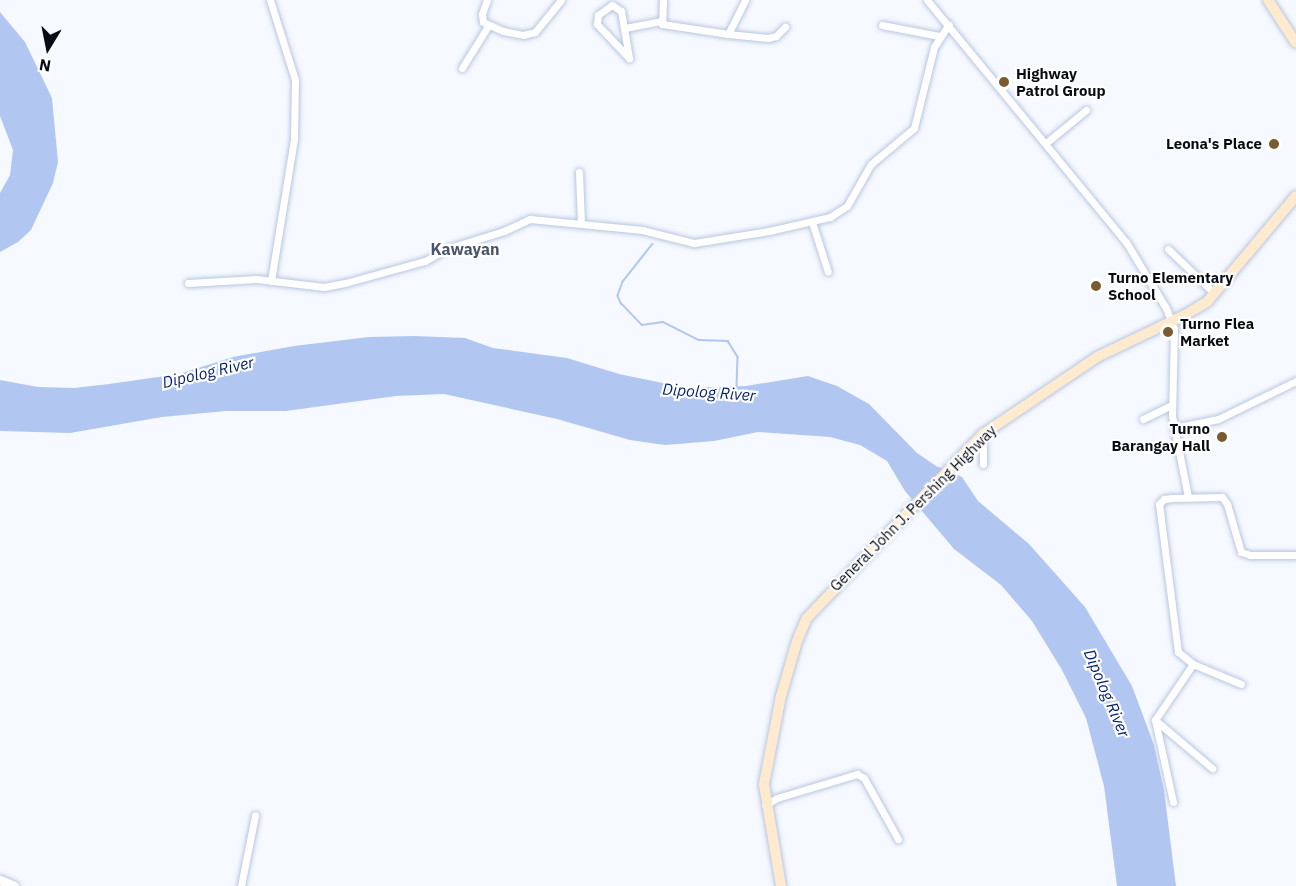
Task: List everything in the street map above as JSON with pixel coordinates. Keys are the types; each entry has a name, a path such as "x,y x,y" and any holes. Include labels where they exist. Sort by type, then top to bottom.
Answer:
{"main road":[{"path":"1268,0 1296,44"},
{"name":"General John J. Pershing Highway","path":"781,886 765,805 764,784 767,754 797,641 807,618 982,434 1096,357 1197,309 1296,196"}],"street":[{"path":"270,0 295,80 294,139 271,280"},
{"path":"487,0 482,18 488,26 530,34 541,26 561,0"},
{"path":"660,21 663,0"},
{"path":"728,34 745,0"},
{"path":"927,0 1126,242 1173,321 1172,405 1174,428 1188,497"},
{"path":"607,6 617,6 625,28 630,56 629,58 597,24 597,19 607,6"},
{"path":"625,28 660,21 666,25 772,38 785,27"},
{"path":"188,283 257,279 324,287 425,261 446,249 504,231 530,219 642,230 694,243 812,222 842,212 871,164 914,128 939,36 949,24"},
{"path":"882,25 939,36"},
{"path":"462,68 488,26"},
{"path":"1046,143 1086,110"},
{"path":"579,172 580,223"},
{"path":"812,222 828,272"},
{"path":"1168,249 1214,292"},
{"path":"1174,428 1218,419 1296,381"},
{"path":"1143,419 1172,405"},
{"path":"982,434 983,464"},
{"path":"1241,684 1193,664 1178,652 1159,509 1164,499 1217,496 1225,499 1239,549 1245,554 1296,555"},
{"path":"1173,802 1155,720 1193,664"},
{"path":"1155,720 1212,768"},
{"path":"765,805 777,798 857,774 864,778 898,839"},
{"path":"241,886 255,815"},
{"path":"0,880 14,886"}],"water":[{"path":"0,12 25,42 52,98 58,162 53,183 31,230 18,242 0,252 0,193 10,175 13,150 0,116"},
{"name":"Dipolog River","path":"369,337 465,338 493,348 567,358 619,374 687,388 746,386 808,376 837,386 869,404 917,453 936,466 962,477 978,501 1029,544 1085,607 1132,686 1154,745 1164,790 1176,886 1117,886 1104,786 1086,718 1062,670 1032,621 1001,585 954,549 905,491 887,461 860,445 830,437 758,432 714,441 665,445 630,440 557,419 444,394 396,396 286,411 226,411 162,417 70,433 0,431 0,380 38,387 74,388 179,374 233,357 294,346"}],"waterway":[{"name":"Dipolog River","path":"653,244 623,282 618,296 621,303 642,325 663,322 699,340 728,341 738,357 737,386"}],"place":[{"name":"Highway Patrol Group","path":"1004,82"},
{"name":"Leona's Place","path":"1274,144"},
{"name":"Turno Elementary School","path":"1096,286"},
{"name":"Turno Flea Market","path":"1168,332"},
{"name":"Turno Barangay Hall","path":"1222,437"}],"district":[{"name":"Kawayan","path":"465,249"}]}
